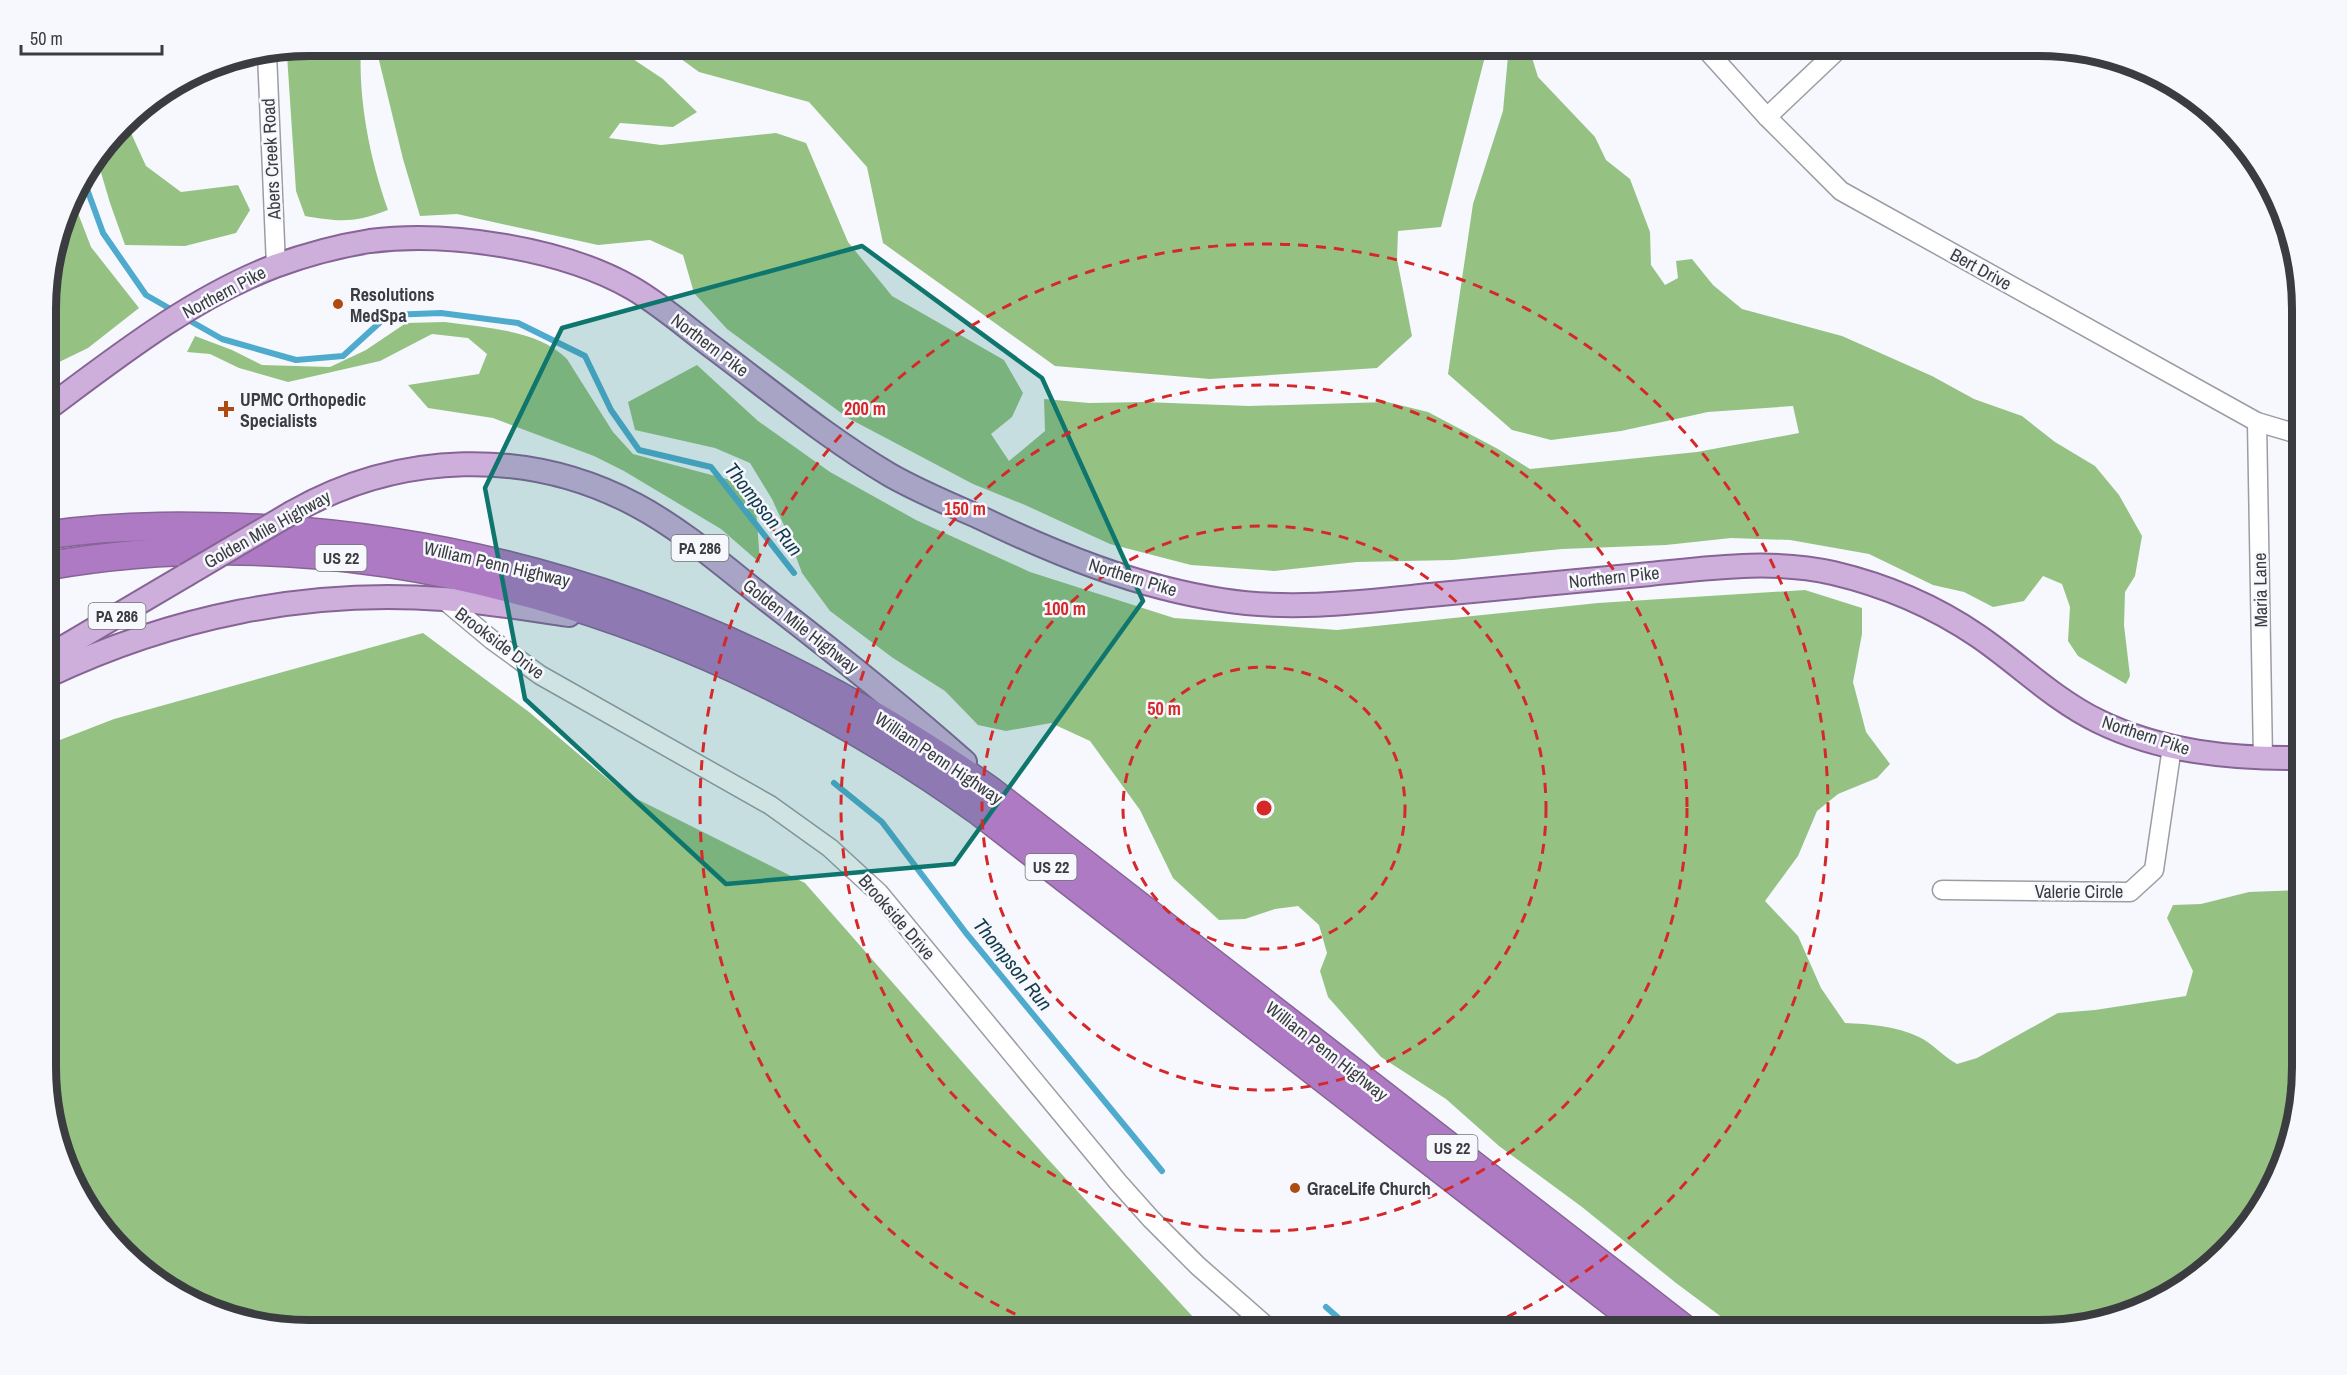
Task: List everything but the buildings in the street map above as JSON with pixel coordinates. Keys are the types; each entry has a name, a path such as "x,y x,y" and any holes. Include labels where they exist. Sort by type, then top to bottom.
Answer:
{"highway":[{"name":"William Penn Highway","path":"56,534 104,528 194,525 335,534 441,550 570,581 682,620 730,640 819,683 942,757 1035,825 1673,1320"},
{"name":"William Penn Highway","path":"56,564 93,558 193,551 294,554 389,564 545,598 627,624 720,661 857,731 978,810 1635,1320"}],"main road":[{"name":"Northern Pike","path":"56,404 188,310 231,286 276,266 345,246 395,239 466,242 506,247 570,261 632,288 822,430 893,477 1045,548 1150,585 1224,601 1293,606 1710,568 1786,566 1830,572 1907,596 1944,615 1981,638 2061,699 2100,722 2135,736 2200,753 2264,759 2292,758"},
{"name":"Golden Mile Highway","path":"56,652 332,491 400,470 446,464 496,464 531,469 568,477 613,494 643,509 678,531 871,680 1035,825"},
{"name":"PA 286","path":"56,672 144,636 231,612 328,599 404,597 443,599 627,624"}],"street":[{"name":"Bert Drive","path":"1712,56 1767,117 1841,191 2257,422 2292,432"},
{"path":"1767,117 1831,56"},
{"name":"Abers Creek Road","path":"267,59 276,266"},
{"name":"Maria Lane","path":"2257,422 2264,759"},
{"name":"Brookside Drive","path":"443,599 492,640 540,675 770,805 811,833 856,871 901,918 1158,1228 1260,1320"},
{"name":"Valerie Circle","path":"1942,890 2130,892 2154,870 2172,747"}],"highlighted area":[{"path":"862,246 1042,378 1143,601 954,864 726,884 525,699 485,488 562,328"}],"green space":[{"path":"361,56 363,108 371,150 388,210 347,220 305,216 296,191 287,57"},
{"path":"378,56 628,56 663,79 697,112 673,127 620,123 609,138 661,145 776,133 806,143 848,242 892,296 1004,360 1023,393 1012,417 991,434 1009,461 1045,431 1044,399 1089,403 1144,402 1249,406 1387,402 1428,412 1498,449 1530,469 1697,452 1799,433 1793,406 1708,412 1621,431 1551,440 1512,430 1448,374 1473,204 1503,111 1508,56 1531,56 1538,77 1595,137 1606,160 1630,179 1650,232 1651,265 1665,285 1678,278 1676,261 1692,259 1713,285 1742,309 1842,336 1932,376 1974,399 2022,416 2055,442 2095,466 2119,495 2142,536 2135,576 2125,592 2124,625 2130,676 2126,684 2078,656 2068,641 2070,607 2062,584 2043,576 2024,601 1993,607 1964,592 1933,585 1869,554 1790,540 1731,538 1666,545 1562,549 1453,560 1357,562 1274,571 1191,565 1110,544 973,484 848,418 727,329 694,293 683,255 650,240 598,245 457,214 420,216 403,159"},
{"path":"677,56 1485,56 1441,227 1398,231 1397,259 1412,336 1377,368 1210,379 1055,366 883,243 867,167 809,102 699,72"},
{"path":"130,130 146,166 181,192 238,185 250,210 236,233 185,246 125,245 99,166"},
{"path":"76,209 91,247 139,308 88,348 56,364 56,292 60,259"},
{"path":"445,322 510,331 541,341 567,359 613,432 633,454 734,481 756,508 760,563 721,529 624,471 594,456 493,418 428,408 408,385 479,374 487,354 468,338 432,334 380,361 288,382 239,368 210,354 187,352 195,336 232,350 262,365 330,367 366,350 406,323"},
{"path":"697,365 758,421 830,472 916,520 1030,572 1174,618 1337,630 1598,603 1805,590 1862,608 1862,634 1853,682 1866,732 1890,764 1877,778 1838,794 1817,811 1798,856 1765,901 1798,936 1821,988 1845,1023 1882,1026 1910,1033 1924,1040 1957,1064 1977,1058 2058,1013 2095,1010 2186,996 2193,971 2167,918 2173,905 2201,904 2249,892 2292,890 2291,1083 2283,1132 2265,1179 2239,1221 2193,1267 2151,1293 2104,1311 2039,1320 1726,1320 1582,1207 1499,1146 1446,1099 1381,1057 1328,997 1320,971 1327,953 1319,925 1298,906 1275,909 1245,919 1219,920 1173,878 1140,810 1090,741 1051,723 1006,731 978,725 945,691 893,658 830,611 802,573 772,499 750,463 715,448 635,430 628,402"},
{"path":"423,633 529,712 623,792 805,883 1046,1157 1196,1320 308,1320 243,1311 182,1286 142,1257 118,1233 98,1207 82,1179 69,1148 58,1100 56,1083 56,742 114,719"}],"waterway":[{"name":"Thompson Run","path":"86,187 103,233 146,295 174,311"},
{"name":"Thompson Run","path":"185,318 222,339 296,360 343,356 388,315 441,313 518,323 585,356 611,410 639,450 711,467 794,573"},
{"name":"Thompson Run","path":"834,783 882,822 966,933 1162,1171"},
{"name":"Thompson Run","path":"1326,1307 1341,1320"}],"place":[{"name":"Resolutions MedSpa","path":"338,304"},
{"name":"UPMC Orthopedic Specialists","path":"226,409"},
{"name":"GraceLife Church","path":"1295,1188"}]}
